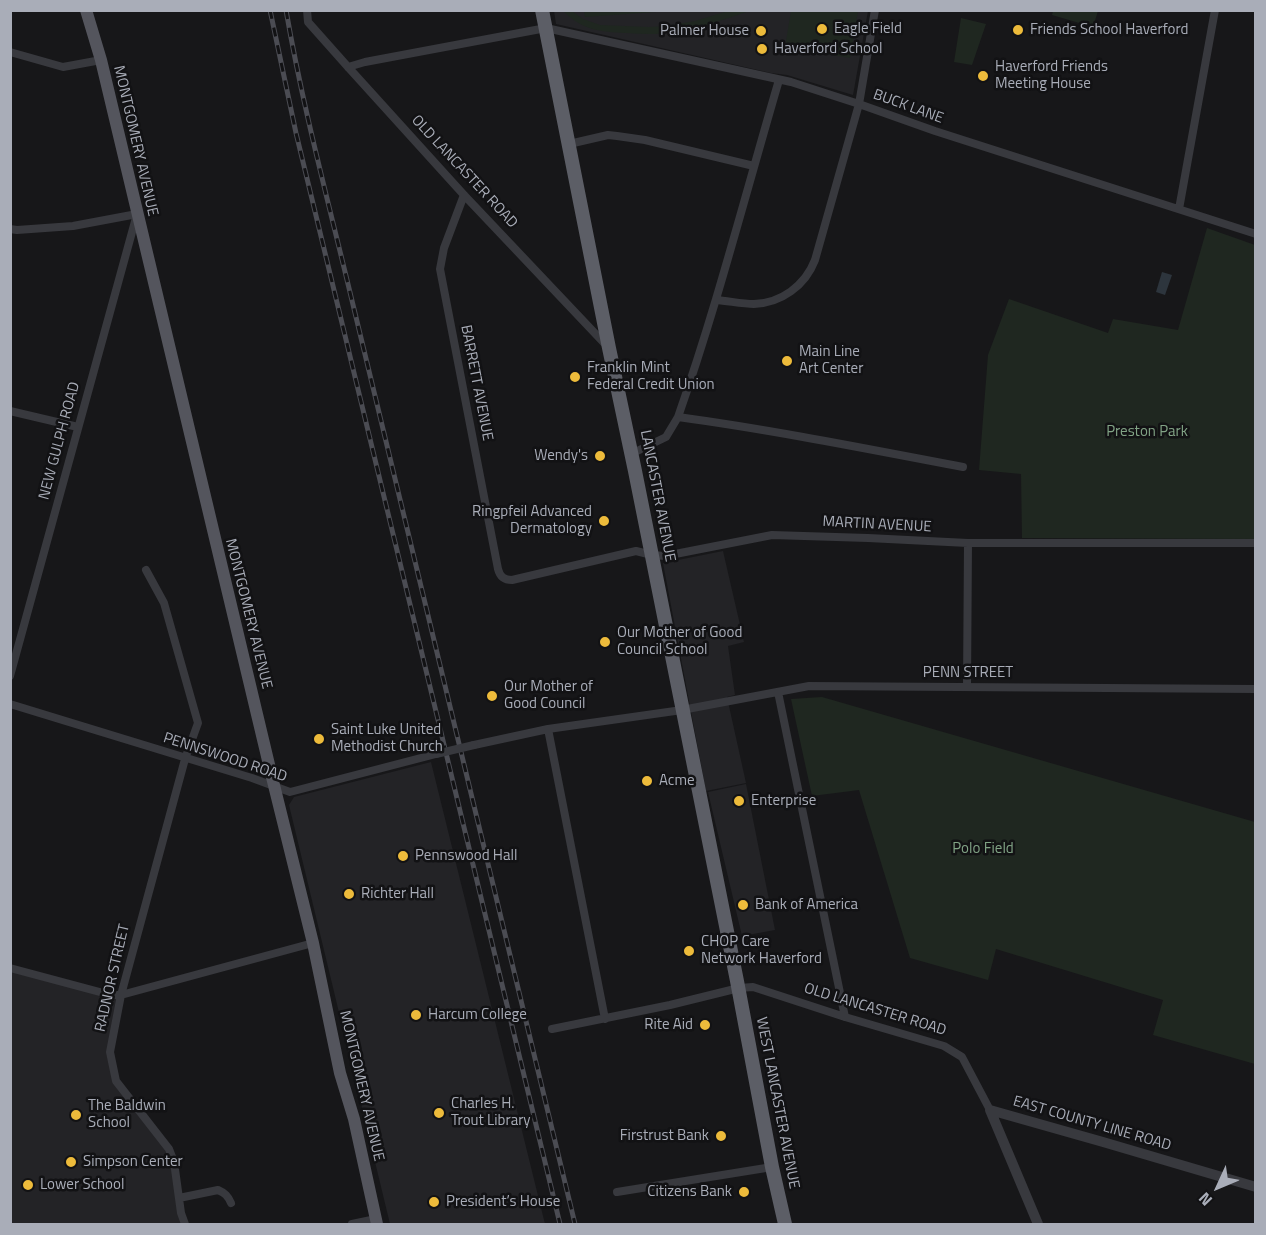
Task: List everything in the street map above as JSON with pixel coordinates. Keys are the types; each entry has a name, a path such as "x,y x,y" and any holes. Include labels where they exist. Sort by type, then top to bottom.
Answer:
{"highway":[{"name":"LANCASTER AVENUE","path":"542,10 739,988"},
{"name":"WEST LANCASTER AVENUE","path":"739,988 772,1167 785,1224"}],"main road":[{"name":"MONTGOMERY AVENUE","path":"86,10 101,60 313,944 340,1073 354,1119 376,1222"}],"street":[{"name":"OLD LANCASTER ROAD","path":"307,10 308,21 348,67 464,195 609,348"},
{"path":"716,300 753,304 771,302 784,296 807,276 814,260 859,104 875,10"},
{"path":"1179,209 1215,10"},
{"path":"348,67 546,28"},
{"name":"BUCK LANE","path":"546,28 779,80 1256,234"},
{"path":"10,52 63,67 101,60"},
{"path":"632,454 666,437 678,417 698,361 779,80"},
{"path":"569,144 608,135 617,136 645,140 754,166"},
{"name":"BARRETT AVENUE","path":"464,195 445,243 440,269 498,569 503,578"},
{"path":"10,229 73,226 137,214"},
{"name":"NEW GULPH ROAD","path":"10,676 137,214"},
{"path":"10,411 78,427"},
{"path":"678,417 723,423 963,467"},
{"name":"MARTIN AVENUE","path":"503,578 512,580 636,552 665,556 772,535 968,543 1256,543"},
{"path":"967,687 968,543"},
{"name":"RADNOR STREET","path":"146,570 164,603 198,723 185,759 121,995 110,1052 116,1081 169,1149 174,1162 181,1213 185,1224"},
{"name":"PENN STREET","path":"682,710 809,686 1256,689"},
{"path":"778,692 845,1017"},
{"name":"PENNSWOOD ROAD","path":"10,704 290,792 436,754 548,729 682,710"},
{"path":"548,729 605,1019"},
{"path":"10,968 111,995 121,995 313,944"},
{"name":"OLD LANCASTER ROAD","path":"739,988 753,987 928,1041 962,1056 990,1110 1038,1224"},
{"path":"552,1029 739,988"},
{"name":"EAST COUNTY LINE ROAD","path":"990,1110 1256,1187"},
{"path":"617,1192 772,1167"},
{"path":"179,1198 218,1190 225,1193 231,1203"},
{"path":"352,1224 376,1222"}],"shaded area":[{"name":"Haverford School","path":"554,11 868,11 853,95 787,75 556,24"},
{"path":"1162,272 1172,275 1165,295 1156,292"},
{"path":"723,551 744,642 728,646 735,695 727,697 746,783 706,791 663,563"},
{"name":"Harcum College","path":"431,762 545,1224 390,1224 289,805 294,797"},
{"path":"746,784 775,930 742,936 708,792"},
{"name":"The Baldwin School","path":"10,968 121,995 110,1052 116,1081 169,1149 185,1224 11,1224"}],"green space":[{"path":"584,10 670,11 585,17"},
{"path":"1053,10 1098,11 1093,27 1052,15"},
{"path":"563,11 572,11 583,19 600,25 649,27 695,21 728,11 749,11 692,28 650,34 592,29 577,22"},
{"name":"Eagle Field","path":"791,11 858,11 850,58 785,47"},
{"path":"961,18 986,24 972,65 954,62"},
{"name":"Preston Park","path":"1207,228 1255,245 1255,539 1022,538 1021,474 979,470 988,355 1009,299 1108,333 1113,319 1178,330"},
{"name":"Polo Field","path":"822,697 1255,822 1255,1064 1153,1035 1163,1000 996,949 988,980 910,958 859,790 812,796 791,699"}],"railway":[{"path":"270,10 296,133 560,1224"},
{"path":"286,10 315,148 575,1224"}],"place":[{"name":"Eagle Field","path":"822,29"},
{"name":"Friends School Haverford","path":"1018,30"},
{"name":"Palmer House","path":"761,31"},
{"name":"Haverford School","path":"762,49"},
{"name":"Haverford Friends Meeting House","path":"983,76"},
{"name":"Main Line Art Center","path":"787,361"},
{"name":"Franklin Mint Federal Credit Union","path":"575,377"},
{"name":"Wendy's","path":"600,456"},
{"name":"Ringpfeil Advanced Dermatology","path":"604,521"},
{"name":"Our Mother of Good Council School","path":"605,642"},
{"name":"Our Mother of Good Council","path":"492,696"},
{"name":"Saint Luke United Methodist Church","path":"319,739"},
{"name":"Acme","path":"647,781"},
{"name":"Enterprise","path":"739,801"},
{"name":"Pennswood Hall","path":"403,856"},
{"name":"Richter Hall","path":"349,894"},
{"name":"Bank of America","path":"743,905"},
{"name":"CHOP Care Network Haverford","path":"689,951"},
{"name":"Harcum College","path":"416,1015"},
{"name":"Rite Aid","path":"705,1025"},
{"name":"Charles H. Trout Library","path":"439,1113"},
{"name":"The Baldwin School","path":"76,1115"},
{"name":"Firstrust Bank","path":"721,1136"},
{"name":"Simpson Center","path":"71,1162"},
{"name":"Lower School","path":"28,1185"},
{"name":"Citizens Bank","path":"744,1192"},
{"name":"President’s House","path":"434,1202"}]}
